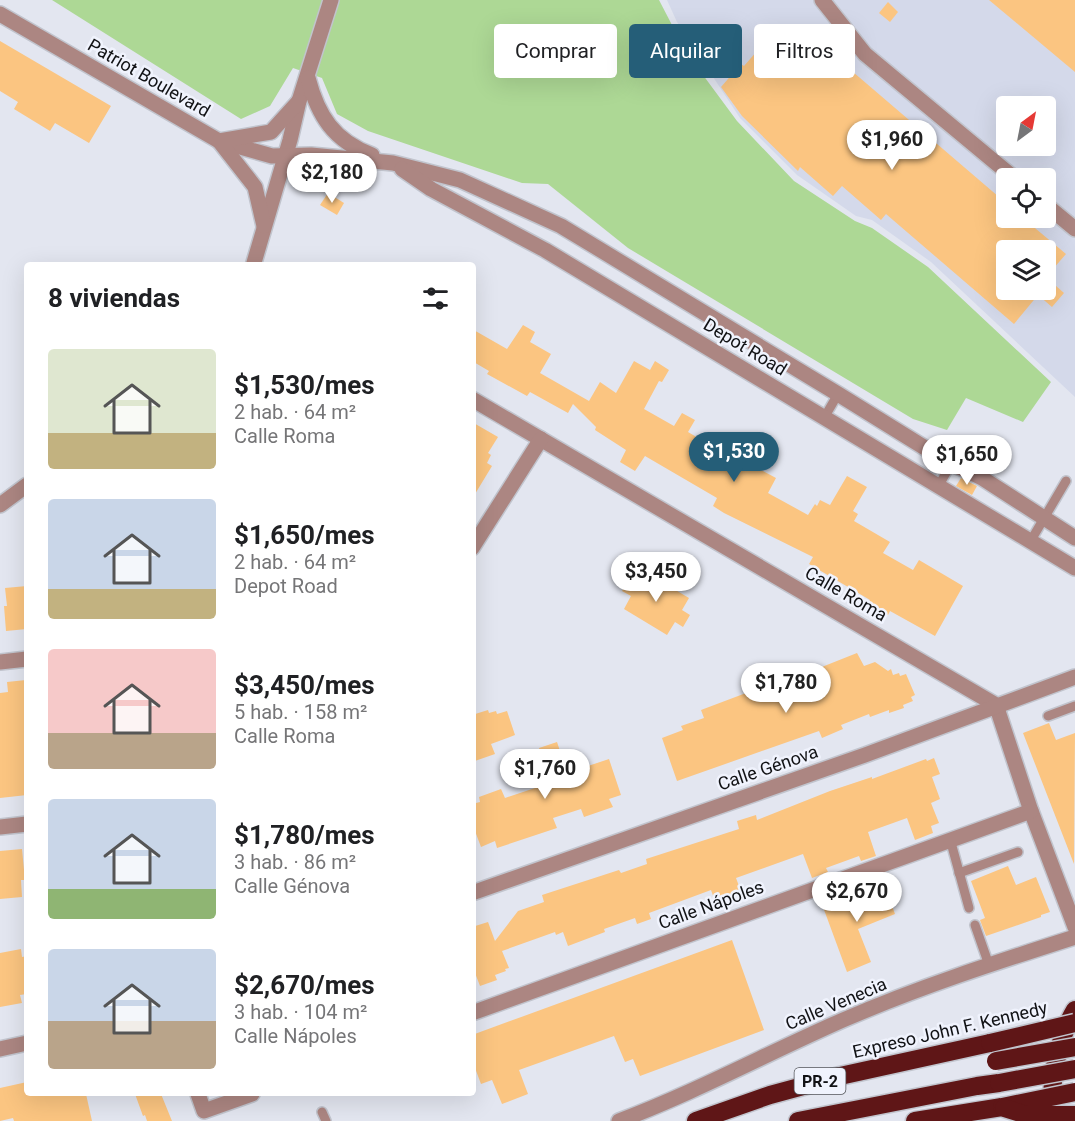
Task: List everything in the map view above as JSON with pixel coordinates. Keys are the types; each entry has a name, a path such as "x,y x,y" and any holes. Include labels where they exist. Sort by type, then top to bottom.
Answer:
{"highway":[{"path":"1057,1121 1052,1089 1063,1038 1075,1010"},
{"name":"Expreso John F. Kennedy","path":"696,1121 770,1095 840,1076 1075,1023"},
{"path":"947,1052 996,1061 1075,1047"},
{"name":"PR-2","path":"798,1121 1075,1069"},
{"path":"915,1121 1075,1092"},
{"path":"1002,1107 1027,1115 1075,1115"}],"street":[{"path":"253,262 299,101 331,0"},
{"path":"822,0 865,54 1002,168"},
{"name":"Patriot Boulevard","path":"0,14 219,141 272,156 285,156"},
{"path":"308,78 315,103 329,127 356,149 393,163"},
{"path":"264,226 255,187 219,141 270,132 299,101"},
{"name":"Depot Road","path":"285,156 311,155 393,163 460,180 561,226 951,464 982,478 1075,538"},
{"name":"Depot Road","path":"393,163 431,189 545,250 1075,568"},
{"path":"1056,213 1075,229"},
{"name":"Calle Roma","path":"476,401 996,705"},
{"path":"476,542 541,439"},
{"path":"0,505 24,487"},
{"path":"0,662 24,659"},
{"name":"Calle Génova","path":"476,892 865,755 1075,677"},
{"path":"996,705 1031,811 1075,927"},
{"name":"Calle Nápoles","path":"476,1012 1031,811"},
{"path":"0,827 24,824"},
{"name":"Calle Venecia","path":"619,1121 702,1086 844,1020 989,965 1075,937"},
{"path":"0,1049 24,1045"},
{"path":"199,1096 204,1111 246,1096"}],"lane":[{"path":"824,418 838,394"},
{"path":"938,487 951,464"},
{"path":"1030,542 1066,481"},
{"path":"1048,716 1075,706"},
{"path":"950,839 969,908"},
{"path":"959,873 1018,852"},
{"path":"975,925 989,965"}],"shaded area":[{"path":"667,0 1075,0 1075,397 931,262 872,220 856,216 797,175 740,118 714,78 742,78 742,24 678,24"}],"green space":[{"path":"52,0 659,0 671,24 629,24 629,78 705,78 737,121 794,181 855,221 872,228 928,267 1051,382 1023,422 966,398 947,430 913,419 628,248 548,184 522,183 368,131 337,114 322,78 293,68 270,106 241,119"}],"building":[{"path":"989,0 1075,0 1075,72"},
{"path":"888,2 898,12 890,22 879,13"},
{"path":"0,41 111,106 89,143 55,123 50,131 14,109 18,102 0,91"},
{"path":"754,55 754,78 855,78 855,74 996,194 996,228 1035,228 1049,240 996,240 996,300 1034,300 1014,324 886,214 881,220 842,186 833,196 800,167 798,171 742,116 721,87 729,78 742,78 742,65 744,66"},
{"path":"328,193 344,203 337,215 320,205"},
{"path":"1056,246 1066,254 1056,266"},
{"path":"1056,286 1064,293 1052,307 1044,300 1056,300"},
{"path":"523,325 535,332 530,342 551,354 540,373 589,401 600,382 616,393 634,361 650,370 655,361 669,370 662,382 659,381 644,409 674,426 682,413 695,420 688,432 722,452 728,442 743,451 739,458 776,478 768,493 808,515 820,500 830,505 847,476 867,487 853,511 858,514 854,521 890,542 883,553 913,570 919,560 963,586 935,636 890,611 888,615 868,604 870,600 809,564 813,557 724,513 713,506 717,498 645,456 635,471 620,462 626,450 595,430 596,427 573,404 568,413 530,392 527,396 487,374 489,371 476,363 476,331 507,349"},
{"path":"476,424 498,437 488,453 491,455 487,463 492,466 476,492"},
{"path":"985,438 1000,447 987,470 971,462"},
{"path":"961,478 977,486 972,495 956,486"},
{"path":"645,572 689,598 682,610 690,615 683,627 675,622 667,635 624,609 631,596 622,591 629,579 638,585"},
{"path":"24,586 24,629 6,631 5,588"},
{"path":"857,653 864,666 875,662 888,671 891,669 893,675 906,674 915,695 911,697 913,701 903,705 904,708 889,713 889,710 870,717 869,714 841,725 843,729 822,738 819,731 677,781 662,738 683,730 681,726 704,718 701,710 777,679 779,684"},
{"path":"24,680 24,795 0,798 0,693 8,692 7,682"},
{"path":"488,710 489,713 496,711 497,714 507,711 515,735 491,744 495,754 476,761 476,714"},
{"path":"1049,723 1056,740 1075,733 1074,864 1023,733"},
{"path":"557,742 563,760 581,754 585,767 609,759 621,795 609,799 613,807 584,817 581,809 553,818 557,828 497,848 495,841 481,847 476,834 476,803 480,802 479,797 501,789 505,798 550,783 539,748"},
{"path":"934,758 940,774 932,777 940,799 931,803 939,823 931,826 933,833 915,840 907,818 868,832 876,856 861,861 859,856 826,868 828,872 812,878 803,854 736,878 742,894 716,904 711,890 649,913 651,919 637,924 635,918 604,929 605,932 568,946 563,932 556,935 555,932 502,951 509,968 495,975 497,980 480,986 476,976 476,926 488,922 495,941 518,911 544,902 542,895 619,870 621,873 647,864 646,859 739,829 737,821 756,815 757,820 830,791 872,777 872,779 926,759 927,761"},
{"path":"22,849 24,880 21,880 22,897 0,899 0,851"},
{"path":"1008,866 1016,885 1036,877 1050,912 986,936 980,920 985,918 971,881"},
{"path":"884,884 895,914 858,929 871,962 847,972 823,907"},
{"path":"732,940 764,1030 640,1076 633,1059 625,1062 614,1036 519,1070 528,1094 502,1104 492,1080 481,1084 476,1071 476,1034"},
{"path":"21,949 22,957 24,957 24,994 20,995 22,1003 0,1007 0,953"},
{"path":"24,1083 24,1096 86,1096 92,1121 14,1121 13,1118 0,1121 0,1088"},
{"path":"136,1096 162,1096 172,1121 147,1121 145,1115 143,1116"}]}
